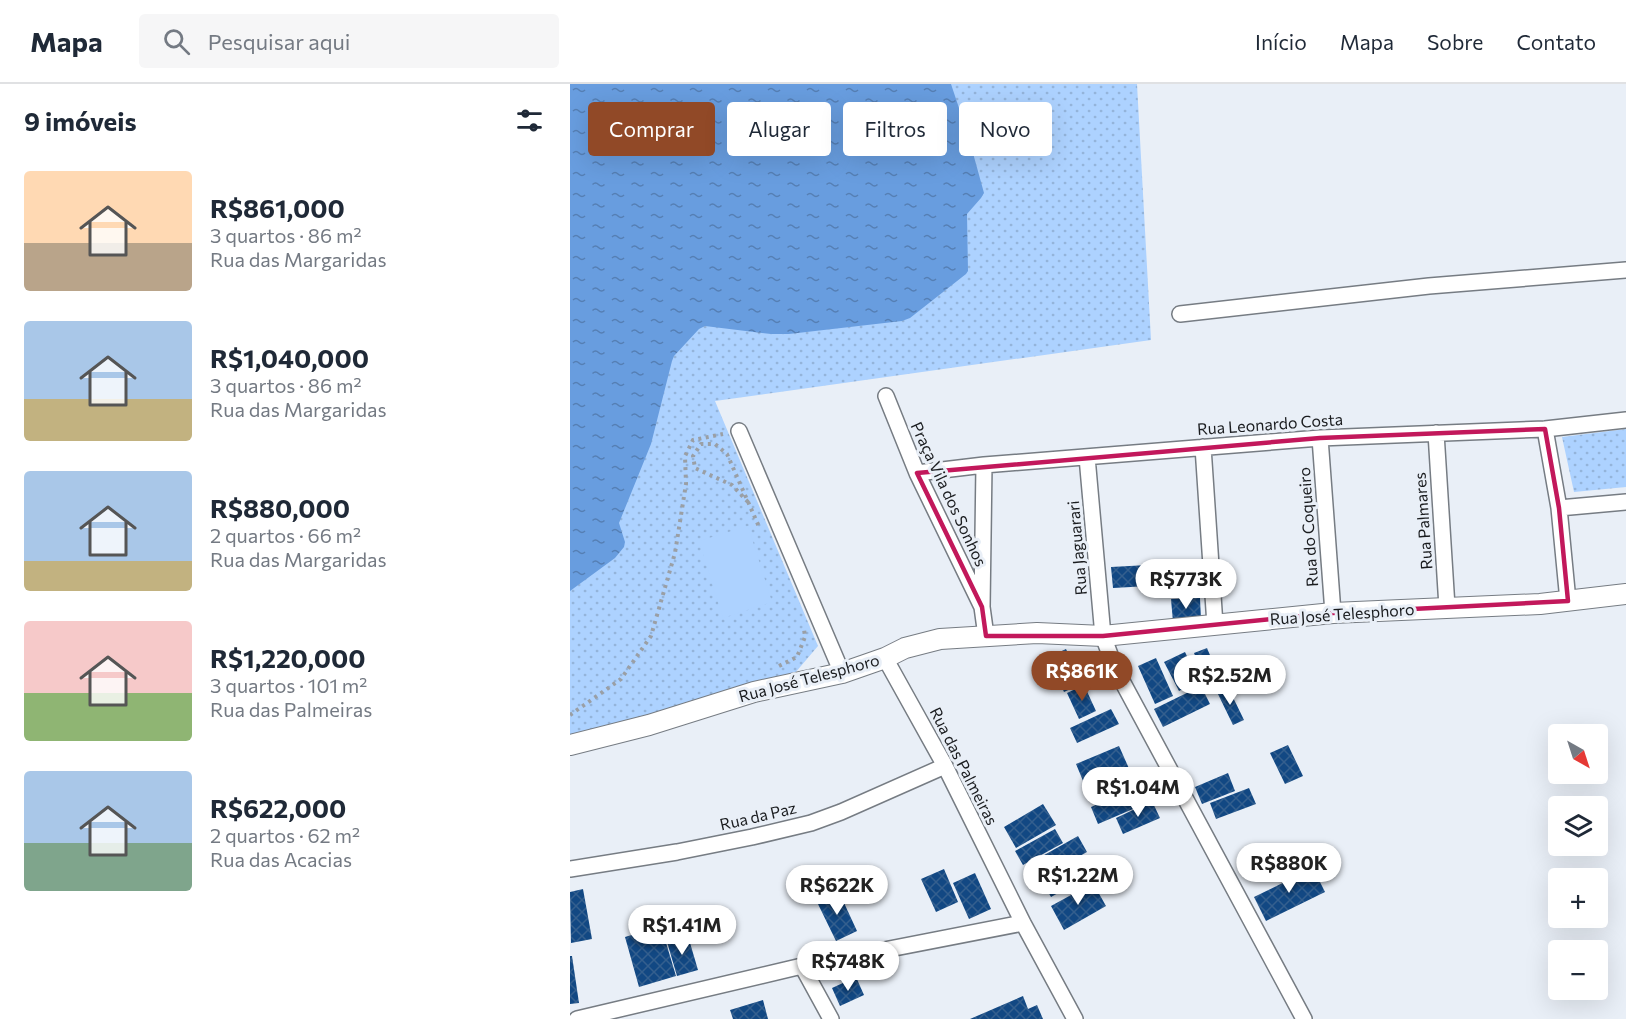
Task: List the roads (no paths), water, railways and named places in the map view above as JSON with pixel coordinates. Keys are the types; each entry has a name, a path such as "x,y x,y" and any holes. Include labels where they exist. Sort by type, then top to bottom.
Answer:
{"street":[{"path":"1180,314 1430,286 1626,270"},
{"name":"Praça Vila dos Sonhos","path":"886,396 917,473 982,607"},
{"name":"Rua Leonardo Costa","path":"917,473 984,465 1320,438 1545,429 1626,420"},
{"path":"1545,429 1559,508 1568,601"},
{"path":"739,431 842,673"},
{"name":"Rua Palmares","path":"1436,433 1447,607"},
{"name":"Rua do Coqueiro","path":"1320,438 1333,613"},
{"path":"1203,447 1215,625"},
{"name":"Rua Jaguarari","path":"1087,457 1103,636 1115,668 1304,1019"},
{"name":"Praça Vila dos Sonhos","path":"984,465 982,607 986,636"},
{"path":"1559,508 1626,502"},
{"name":"Rua José Telesphoro","path":"570,745 649,725 754,692 842,673 885,658 905,648 940,639 1036,633 1103,636 1333,613 1540,604 1626,594"},
{"name":"Rua das Palmeiras","path":"885,658 945,766 1023,923 1076,1019"},
{"name":"Rua da Paz","path":"570,869 677,852 810,823 841,812 945,766"},
{"path":"577,1019 600,1016 802,966 1023,923"},
{"path":"802,966 831,1019"}],"water":[{"path":"570,84 951,84 959,108 959,156 974,156 984,193 967,214 968,271 966,274 910,318 902,321 789,334 705,326 699,329 672,361 651,444 619,523 625,542 624,547 615,558 570,591"}]}
